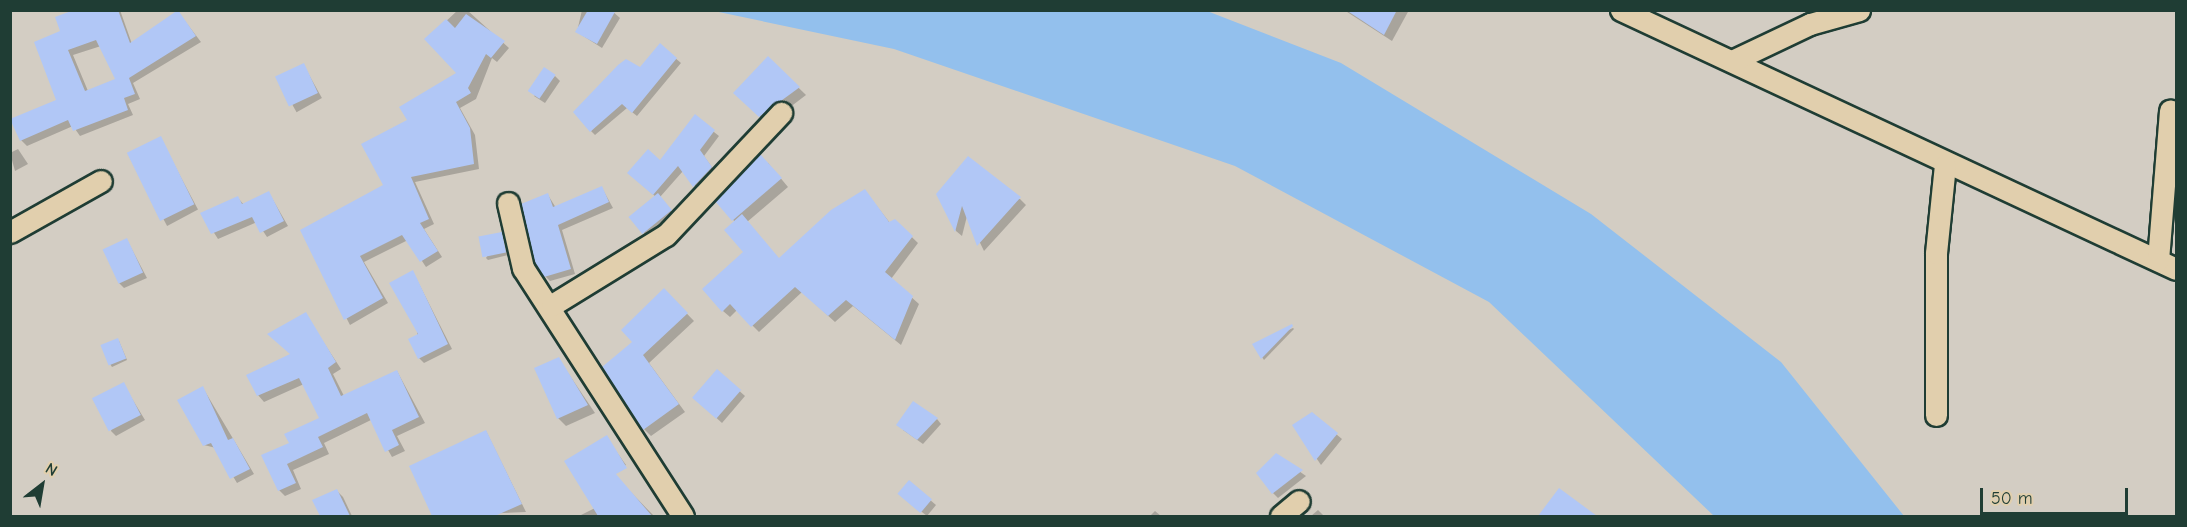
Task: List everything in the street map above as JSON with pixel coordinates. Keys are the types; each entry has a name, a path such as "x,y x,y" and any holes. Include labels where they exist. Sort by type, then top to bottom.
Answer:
{"street":[{"path":"1621,10 1732,61 1945,165 2168,264 2170,110"},
{"path":"1732,61 1810,24 1859,10"},
{"path":"552,306 666,235 781,113"},
{"path":"1936,415 1936,253 1945,165"},
{"path":"10,232 101,181"},
{"path":"508,203 523,268 552,306 683,516"},
{"path":"1281,516 1299,501"}],"water":[{"path":"714,11 1207,11 1341,63 1591,214 1781,362 1904,516 1714,516 1489,302 1235,166 894,49"}],"building":[{"path":"74,10 118,10 130,43 178,10 196,36 129,78 135,94 124,98 128,110 73,131 68,120 20,141 10,119 56,100 34,42 60,31 55,17","holes":["96,40 115,79 85,91 68,50"]},
{"path":"588,10 616,10 597,44 575,32"},
{"path":"1346,10 1397,10 1384,35"},
{"path":"466,14 505,41 491,58 486,54 468,88 471,93 456,102 470,128 474,164 411,177 429,219 420,223 438,251 420,262 402,235 360,256 383,298 344,320 300,230 383,185 361,144 407,120 399,107 456,73 424,39 446,19 455,28"},
{"path":"660,43 677,58 632,113 622,104 590,132 573,112 618,65 626,59 640,67"},
{"path":"768,56 800,87 759,117 733,93"},
{"path":"304,63 318,93 289,106 275,77"},
{"path":"544,67 556,75 539,99 528,91"},
{"path":"695,114 715,130 700,150 712,167 693,187 678,166 653,195 627,173 648,149 660,160"},
{"path":"161,136 194,204 160,221 127,153"},
{"path":"760,154 782,178 732,221 715,201"},
{"path":"968,156 1021,197 977,246 962,206 955,232 936,194"},
{"path":"602,186 609,202 558,225 571,269 544,277 535,263 521,204 548,193 553,207"},
{"path":"865,189 889,222 895,219 913,236 885,272 913,296 895,340 846,300 828,316 795,287 751,327 730,304 722,312 702,289 743,252 724,230 742,214 779,258 831,210"},
{"path":"269,191 284,221 260,233 252,217 211,234 200,213 238,196 242,204"},
{"path":"658,193 672,210 642,234 628,217"},
{"path":"502,232 506,253 482,257 478,237"},
{"path":"127,238 143,272 119,284 103,249"},
{"path":"413,270 448,344 418,359 408,339 418,334 389,283"},
{"path":"664,288 688,313 643,355 679,404 643,430 602,367 632,342 621,330"},
{"path":"306,312 336,362 328,368 341,396 397,370 419,417 392,430 399,445 385,452 367,413 318,437 323,447 287,464 296,483 278,491 261,455 289,443 284,434 319,418 299,378 257,396 246,375 290,354 267,334"},
{"path":"1292,324 1293,326 1261,359 1252,344"},
{"path":"118,338 126,358 109,366 100,345"},
{"path":"559,357 588,405 557,419 534,368"},
{"path":"717,369 741,390 716,419 692,398"},
{"path":"124,382 141,415 109,431 92,398"},
{"path":"203,386 228,440 233,438 250,469 230,479 211,443 203,446 177,400"},
{"path":"913,401 938,418 917,440 896,425"},
{"path":"1312,412 1338,433 1315,461 1292,425"},
{"path":"486,430 522,504 495,516 432,516 409,466"},
{"path":"607,435 627,468 616,474 652,516 598,516 564,461"},
{"path":"1276,453 1303,470 1272,494 1256,473"},
{"path":"909,480 932,499 920,513 897,494"},
{"path":"1559,488 1597,516 1538,516"},
{"path":"337,489 350,516 320,516 312,500"}]}
